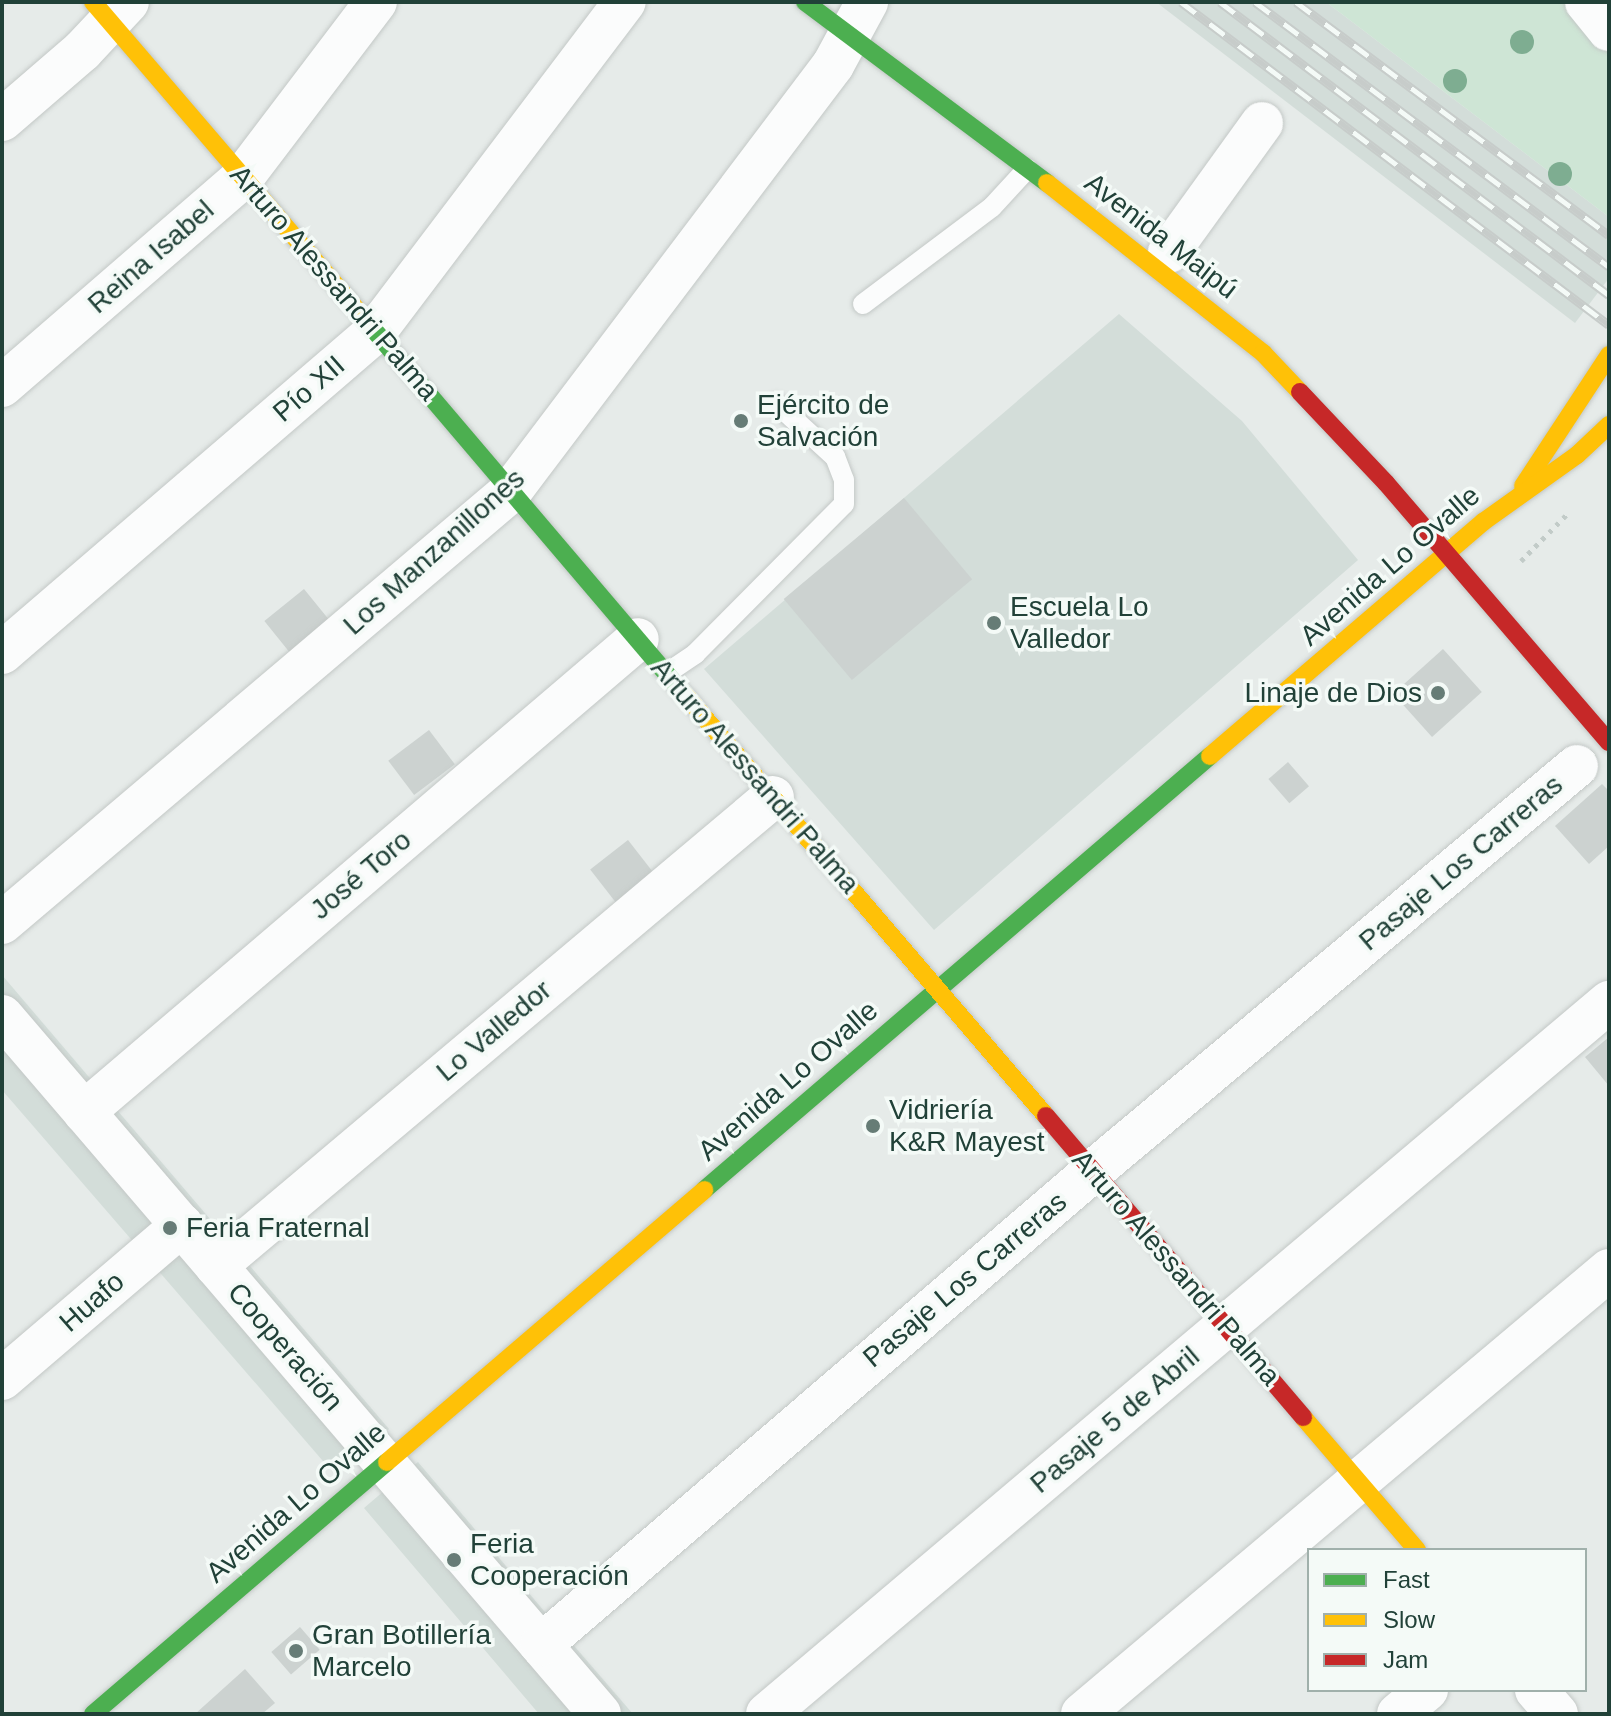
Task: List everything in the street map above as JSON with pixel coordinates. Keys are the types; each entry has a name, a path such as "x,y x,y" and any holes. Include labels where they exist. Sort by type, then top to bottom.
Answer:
{"main road":[{"name":"Avenida Maipú","path":"805,2 859,19 1027,169 1263,353 1447,553 1593,754"},
{"name":"Arturo Alessandri Palma","path":"111,9 243,177 1415,1548"},
{"name":"Avenida Lo Ovalle","path":"1520,491 1609,355"},
{"name":"Avenida Lo Ovalle","path":"107,1710 386,1463 937,989 1520,491 1577,455 1609,425"}],"street":[{"name":"Reina Isabel","path":"2,386 243,177 376,2"},
{"name":"Pío XII","path":"2,653 375,332 625,2"},
{"path":"1586,2 1609,30"},
{"path":"2,120 111,9"},
{"name":"Los Manzanillones","path":"2,923 511,491 859,19"},
{"path":"1169,252 1262,123"},
{"name":"José Toro","path":"84,1112 638,639"},
{"name":"Pasaje Los Carreras","path":"541,1645 1093,1171 1593,754"},
{"name":"Lo Valledor","path":"216,1266 773,797"},
{"name":"Pasaje 5 de Abril","path":"767,1714 1609,1002"},
{"name":"Cooperación","path":"2,1016 600,1714"},
{"name":"Huafo","path":"2,1379 182,1225"},
{"path":"1082,1714 1609,1270"},
{"path":"1398,1714 1425,1692"},
{"path":"1538,1692 1557,1714"}],"lane":[{"path":"863,304 992,207 1027,169"},
{"path":"667,673 695,654 844,504 844,480 835,457 777,404"}],"path":[{"path":"1521,561 1574,507"}],"shaded area":[{"path":"1156,2 1326,2 1609,217 1609,278 1575,323"},
{"name":"Escuela Lo Valledor","path":"1119,314 1242,421 1358,560 934,930 704,669"},
{"name":"Feria Fraternal","path":"2,975 389,1429 335,1475 2,1090"},
{"name":"Feria Cooperación","path":"418,1462 633,1714 539,1714 364,1508"}],"green space":[{"path":"1326,2 1564,2 1609,54 1609,217"}],"building":[{"path":"904,498 972,579 852,680 784,599"},
{"path":"304,589 329,620 290,652 264,621"},
{"name":"Linaje de Dios","path":"1443,649 1482,692 1432,737 1393,694"},
{"path":"429,730 455,764 414,795 388,761"},
{"path":"1288,762 1309,786 1289,803 1268,779"},
{"path":"1602,784 1609,791 1609,846 1589,864 1555,826"},
{"path":"628,840 654,874 617,903 590,870"},
{"path":"1609,1037 1609,1086 1585,1057"},
{"name":"Gran Botillería Marcelo","path":"300,1627 320,1650 291,1675 271,1652"},
{"path":"245,1669 275,1703 262,1714 195,1714"}],"railway":[{"path":"1181,2 1609,325"},
{"path":"1220,2 1609,295"},
{"path":"1255,2 1609,267"},
{"path":"1296,2 1609,235"}],"traffic: fast":[{"path":"805,2 1047,183"},
{"path":"368,323 685,695"},
{"path":"704,1190 1210,756"},
{"path":"93,1714 387,1462"}],"traffic: slow":[{"path":"93,2 368,323"},
{"path":"1047,183 1263,353 1300,392"},
{"path":"1523,486 1609,355"},
{"path":"1210,756 1483,522 1577,455 1609,425"},
{"path":"685,695 1046,1116"},
{"path":"387,1462 704,1190"},
{"path":"1303,1417 1415,1548"}],"traffic: jam":[{"path":"1300,392 1386,483 1609,742"},
{"path":"1046,1116 1303,1417"}],"place":[{"name":"Ejército de Salvación","path":"741,421"},
{"name":"Escuela Lo Valledor","path":"994,623"},
{"name":"Linaje de Dios","path":"1438,693"},
{"name":"Vidriería K&R Mayest","path":"873,1126"},
{"name":"Feria Fraternal","path":"170,1228"},
{"name":"Feria Cooperación","path":"454,1560"},
{"name":"Gran Botillería Marcelo","path":"296,1651"}]}
